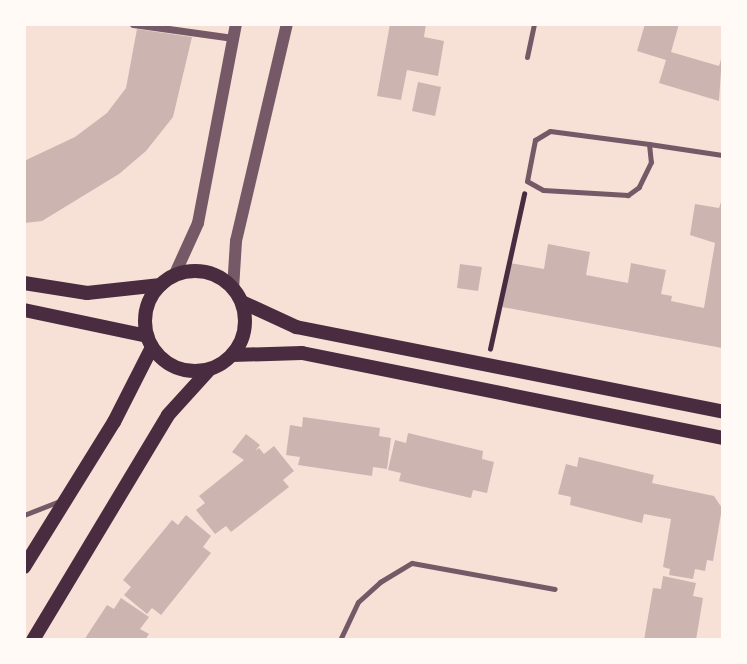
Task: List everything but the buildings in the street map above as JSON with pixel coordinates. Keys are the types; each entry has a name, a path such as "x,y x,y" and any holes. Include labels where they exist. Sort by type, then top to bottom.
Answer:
{"main road":[{"path":"24,567 114,422 150,341 147,309 161,285 174,276 206,272 233,289 242,302 245,330 232,355 209,370 157,432 33,639"},
{"path":"24,283 87,293 161,285"},
{"path":"242,302 296,327 723,411"},
{"path":"24,310 150,341 176,368 209,370"},
{"path":"232,355 302,354 723,438"}],"street":[{"path":"133,24 233,38"},
{"path":"174,276 198,222 236,24"},
{"path":"233,289 236,241 288,24"}],"lane":[{"path":"527,57 534,24"},
{"path":"649,144 651,162 639,187 628,195 543,190 527,181 535,141 550,131 649,144 723,155"},
{"path":"24,515 68,497"},
{"path":"340,639 358,602 412,563 555,589"}],"path":[{"path":"487,364 527,181"}]}
